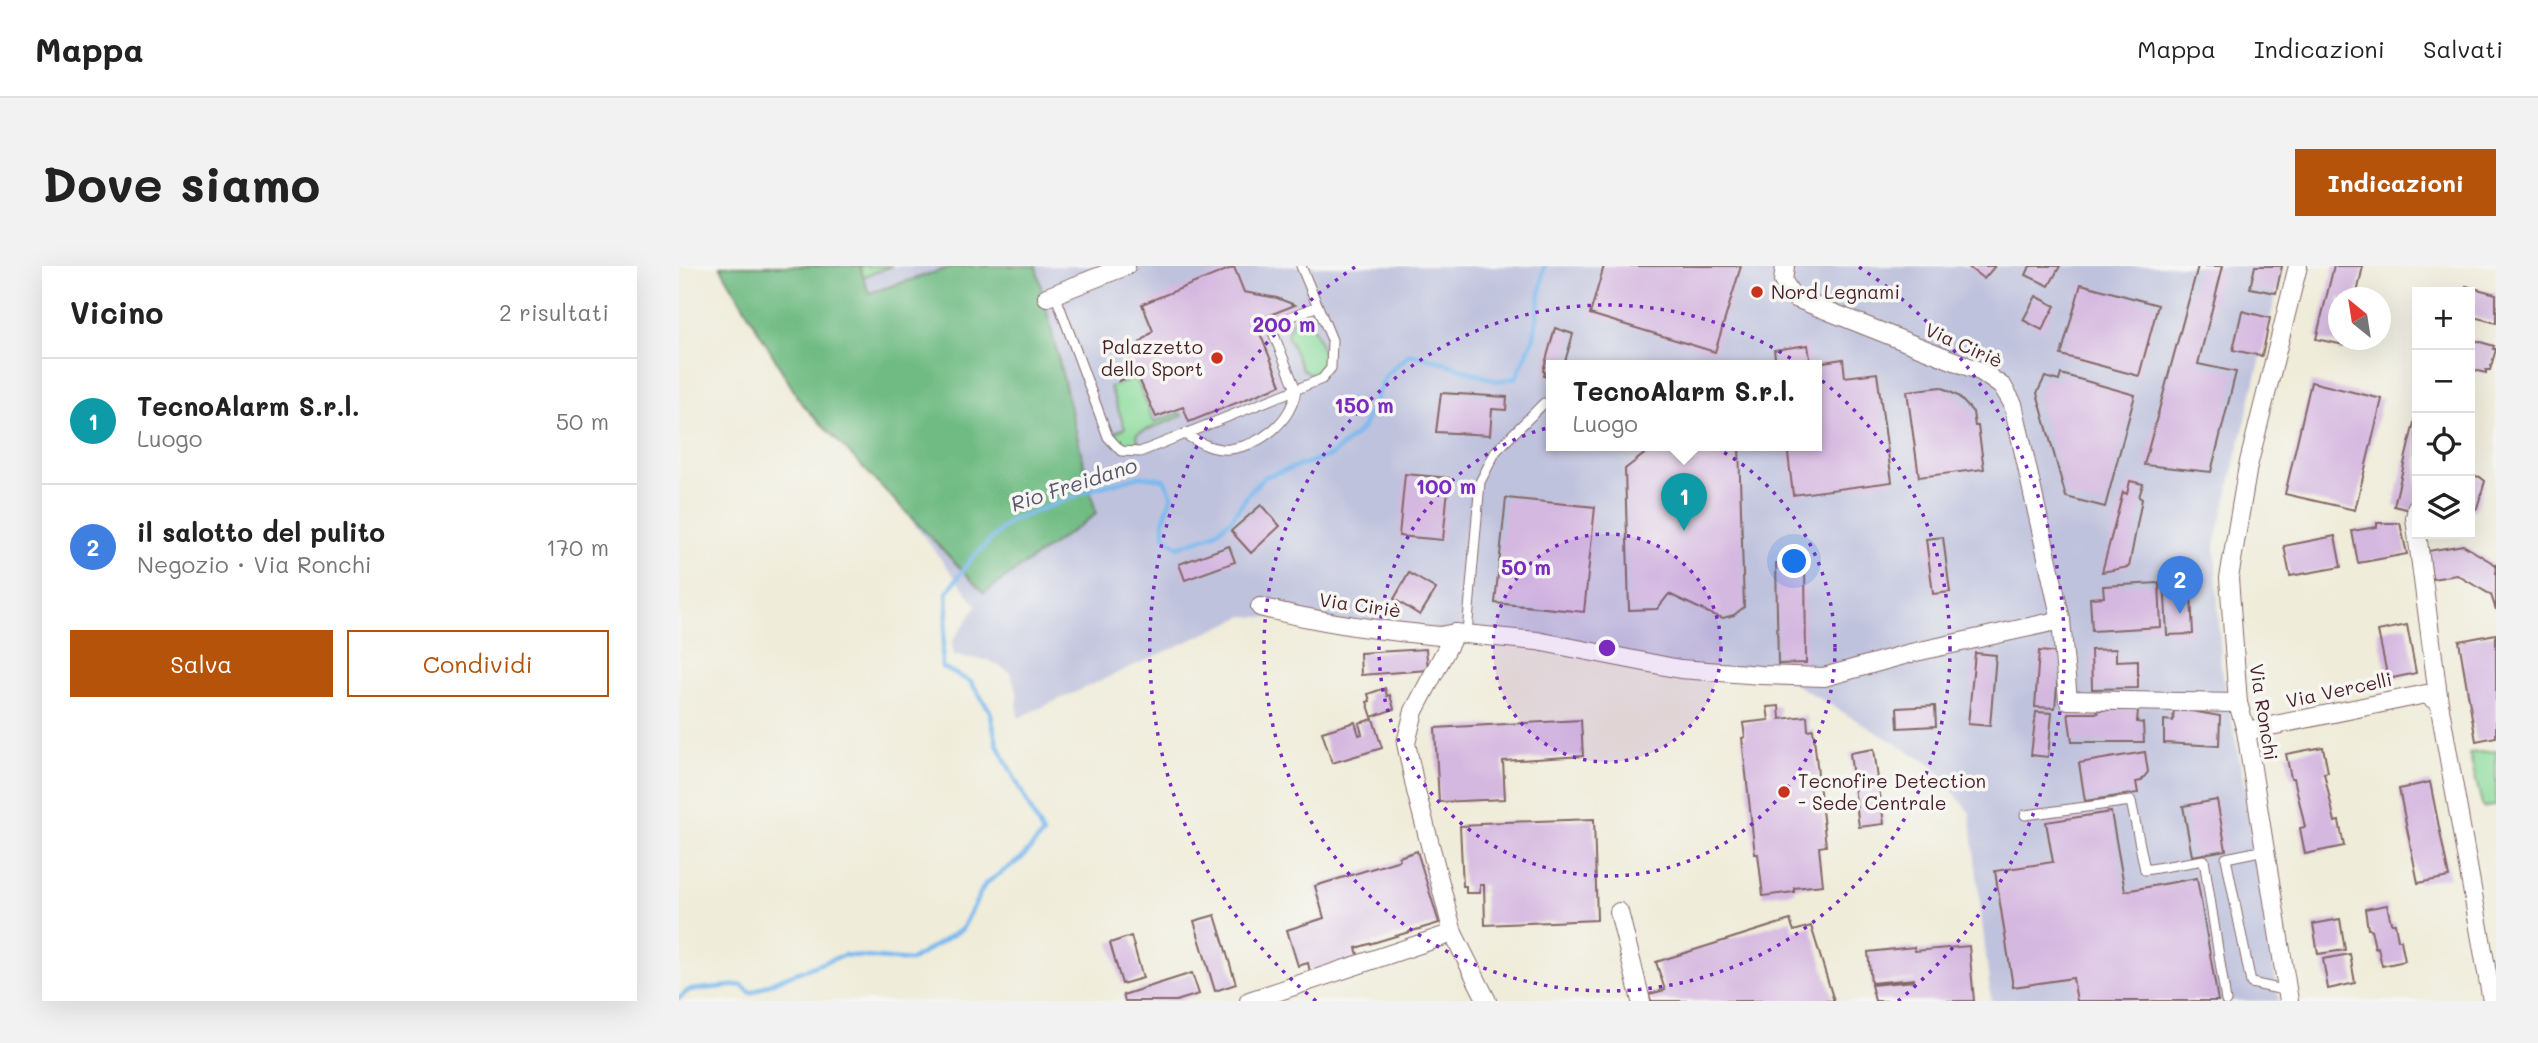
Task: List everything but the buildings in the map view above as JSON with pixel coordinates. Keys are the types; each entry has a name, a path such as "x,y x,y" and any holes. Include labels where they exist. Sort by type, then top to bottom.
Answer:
{"street":[{"path":"1051,295 1126,266"},
{"name":"Via Ciriè","path":"1785,266 1783,281 1793,297 1982,372 2003,387 2013,404 2061,620 2068,700 2238,703"},
{"name":"Via Ronchi","path":"2288,996 2246,731 2238,703 2229,578 2248,466 2298,266"},
{"path":"2418,539 2439,703 2492,1001"},
{"name":"Via Ciriè","path":"1260,607 1313,621 1350,627 1440,636 1461,633 1537,641 1681,669 1824,677 1911,653 2061,620"},
{"path":"1461,633 1414,711 1406,743 1453,933 1487,1001"},
{"name":"Via Vercelli","path":"2246,731 2426,694 2439,703"},
{"path":"1619,912 1641,1001"},
{"path":"1249,1001 1453,933"}],"lane":[{"path":"1051,295 1108,437 1121,451 1140,452 1322,379 1331,368 1332,340 1301,266"},
{"path":"1184,434 1205,446 1229,449 1251,443 1271,433 1287,415 1296,390 1270,325 1318,306"},
{"path":"1461,633 1480,482 1496,451 1544,403"},
{"path":"2025,816 2131,801 2145,870 2204,860 2226,1001"},
{"path":"2265,850 2226,859 2251,983 2288,996"}],"shaded area":[{"path":"736,266 2283,266 2215,546 2221,665 2246,794 2279,1001 1991,1001 1970,813 1932,765 1788,680 1532,647 1320,632 1292,619 1244,616 1018,718 1017,691 1010,672 988,660 954,656 952,642 977,606 808,386"}],"green space":[{"path":"720,266 862,266 860,268 869,293 955,266 1036,266 1096,514 984,593 801,403"},
{"path":"892,266 863,277 859,268"},
{"path":"1303,320 1315,331 1325,358 1321,369 1311,374 1302,369 1287,335 1292,321"},
{"path":"1136,378 1154,422 1180,413 1182,416 1136,434 1140,445 1131,445 1122,442 1115,432 1125,428 1110,387"},
{"path":"2496,751 2496,805 2483,808 2469,753"}],"waterway":[{"name":"Rio Freidano","path":"679,998 689,990 742,985 751,993 844,955 910,961 962,929 985,884 1022,858 1043,834 997,744 990,711 971,682 942,667 947,593 970,560 1009,522 1090,490 1140,476 1164,479 1172,495 1164,519 1164,536 1178,547 1212,535 1232,519 1249,493 1264,477 1332,455 1362,429 1387,374 1410,354 1497,381 1516,378 1534,337 1544,266"}],"place":[{"name":"Nord Legnami","path":"1757,292"},
{"name":"Palazzetto dello Sport","path":"1217,358"},
{"name":"TecnoAlarm S.r.l.","path":"1684,531"},
{"name":"il salotto del pulito","path":"2180,614"},
{"name":"Tecnofire Detection - Sede Centrale","path":"1784,792"}]}
